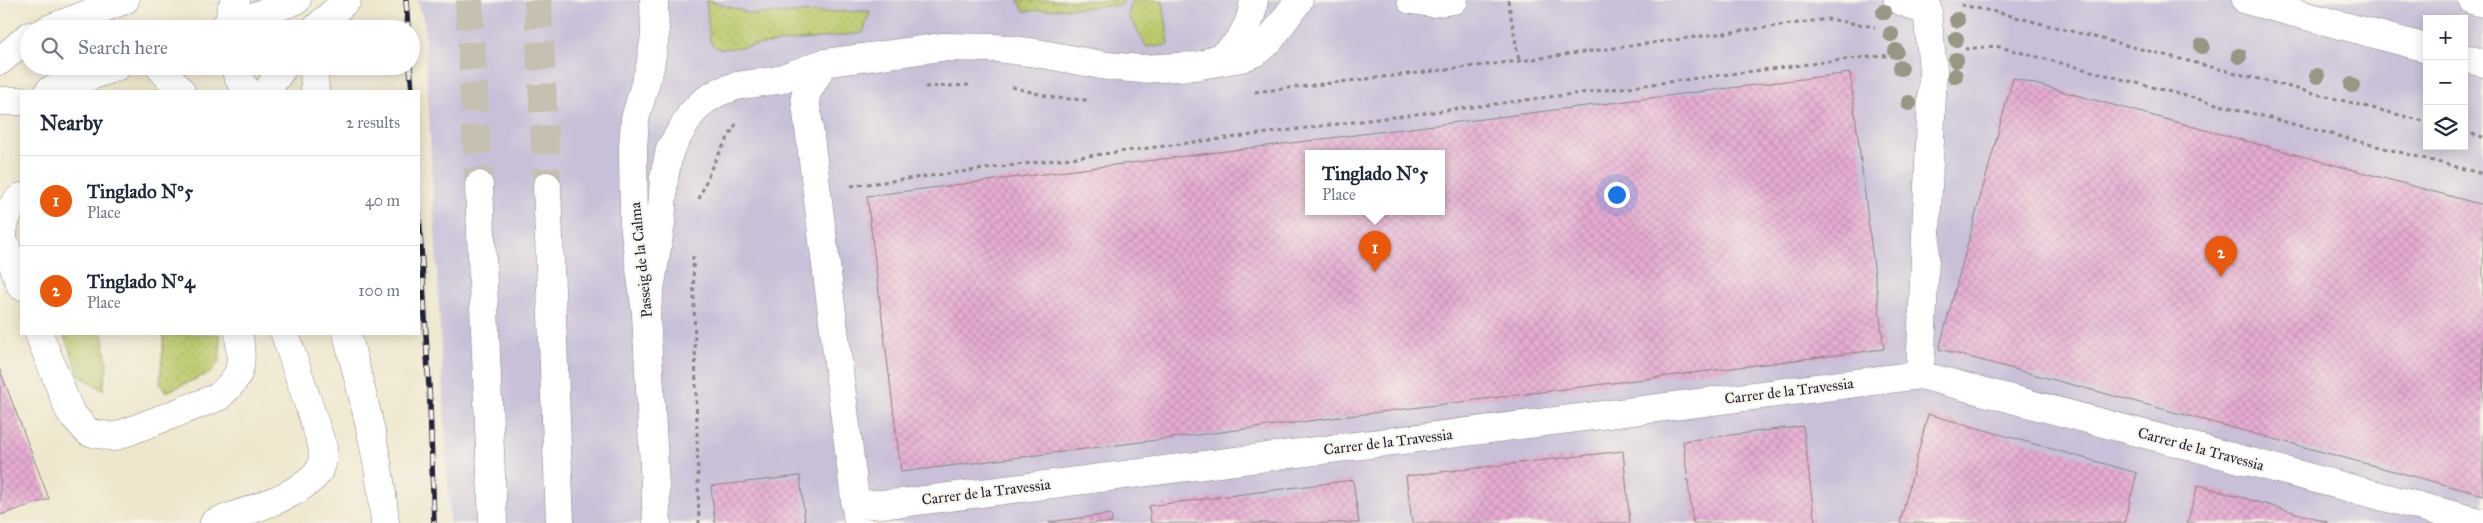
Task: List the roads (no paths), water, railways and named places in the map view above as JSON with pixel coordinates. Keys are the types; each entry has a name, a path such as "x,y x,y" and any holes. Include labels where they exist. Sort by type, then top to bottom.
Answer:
{"street":[{"path":"72,20 126,0"},
{"path":"228,20 236,0"},
{"path":"247,20 298,0"},
{"name":"Passeig de la Calma","path":"654,0 655,35 650,67 635,119 633,149 634,224 646,314 657,523"},
{"path":"1195,66 1218,59 1233,47 1245,33 1251,18 1254,0"},
{"path":"646,314 661,223 664,178 670,149 691,114 704,101 719,92 736,86 778,80 824,63 942,47 1012,50 1107,66 1142,69 1195,66 1242,58 1256,52 1270,40 1299,0"},
{"path":"1410,0 1432,3 1454,0"},
{"path":"1898,0 1927,6 1932,52 1933,78 1920,375"},
{"path":"2246,0 2423,47"},
{"path":"2472,0 2483,3"},
{"path":"0,62 20,44"},
{"path":"0,62 20,59"},
{"path":"2468,59 2483,63"},
{"path":"824,63 805,96 857,514"},
{"path":"52,90 93,75"},
{"path":"167,75 179,90"},
{"path":"237,75 246,90"},
{"path":"268,90 278,75"},
{"path":"314,75 315,90"},
{"path":"0,101 20,101"},
{"path":"479,185 493,523"},
{"path":"547,186 560,523"},
{"path":"20,198 10,211 4,224 2,235 20,283"},
{"path":"39,335 70,412 76,422 88,432 114,437 218,397 231,386 241,370 239,335"},
{"path":"214,523 300,489 314,478 322,464 323,448 285,335"},
{"path":"347,335 374,439 383,490 385,523"},
{"name":"Carrer de la Travessia","path":"857,514 901,503 1920,375 2483,522"}],"tunnel":[{"path":"469,0 479,185"},
{"path":"538,0 547,186"}],"railway":[{"path":"406,0 407,20"},
{"path":"411,75 412,90"},
{"path":"420,230 430,405 434,523"}],"place":[{"name":"Tinglado Nº5","path":"1375,272"},
{"name":"Tinglado Nº4","path":"2221,277"}]}
